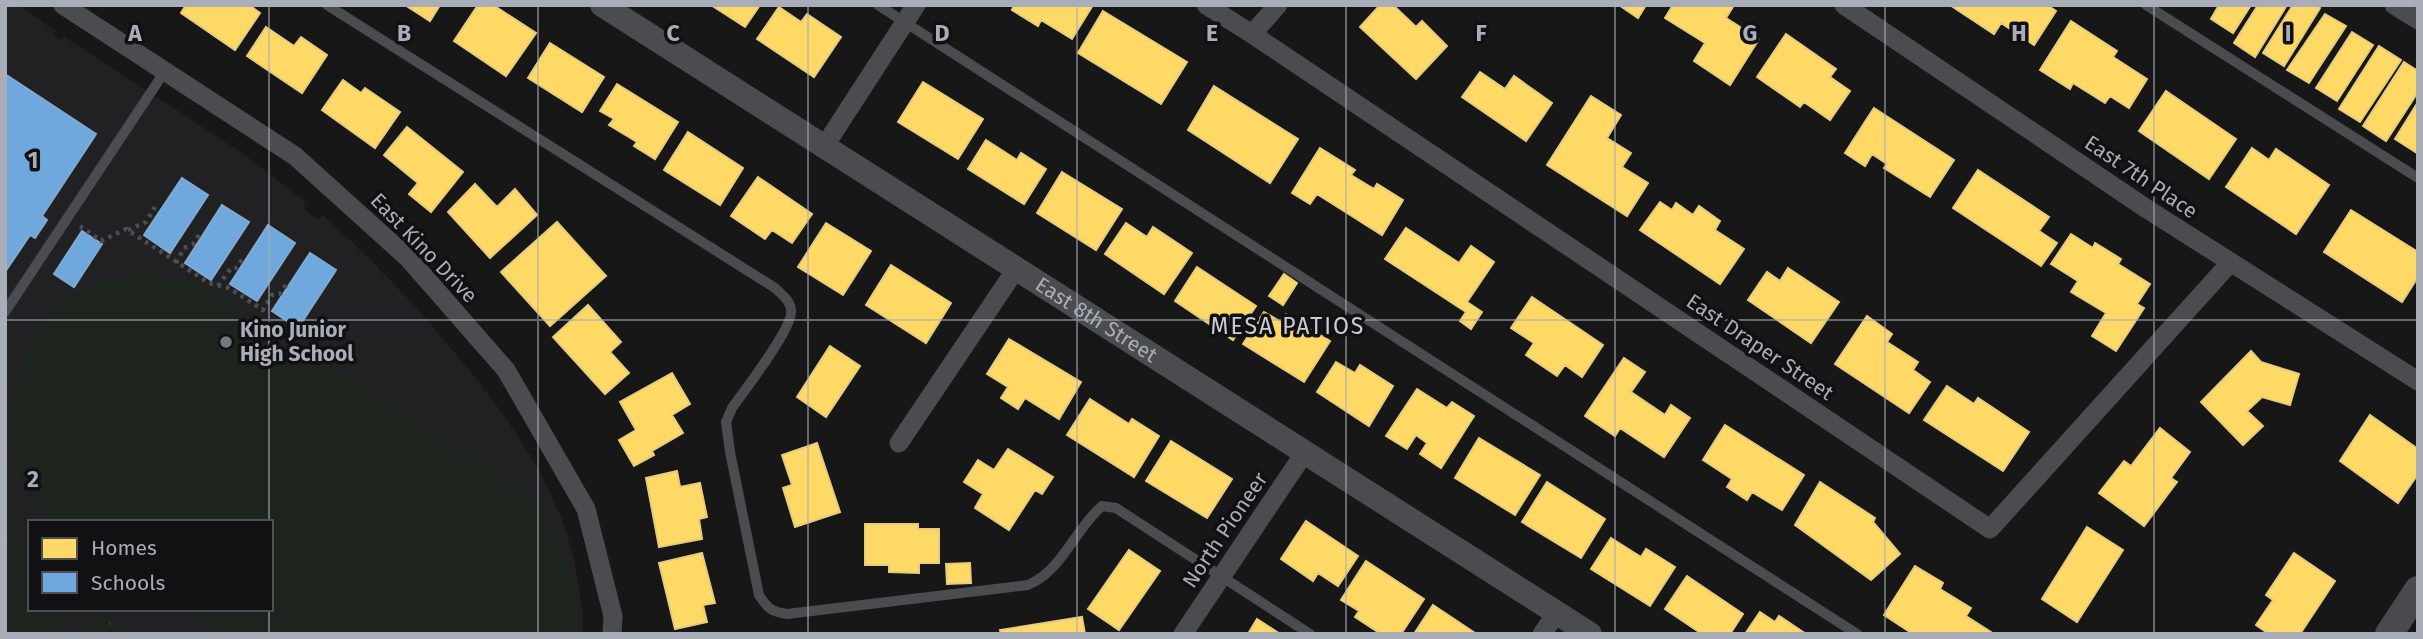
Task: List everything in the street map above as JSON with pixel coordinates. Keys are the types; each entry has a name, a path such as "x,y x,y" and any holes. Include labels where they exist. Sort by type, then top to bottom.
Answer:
{"main road":[{"path":"2389,634 2418,590"}],"street":[{"name":"East Kino Drive","path":"62,5 295,156 408,258 506,370 586,509 613,616 612,634"},
{"name":"East 8th Street","path":"602,5 1590,634"},
{"path":"824,147 916,5"},
{"name":"East Draper Street","path":"1206,5 1990,529 2230,263"},
{"path":"1252,34 1278,5"},
{"name":"East 7th Place","path":"1844,5 2230,263 2418,381"},
{"path":"2394,5 2418,20"},
{"path":"899,443 1016,269"},
{"name":"North Pioneer","path":"1183,634 1305,452"},
{"path":"1542,634 1556,612"}],"lane":[{"path":"327,5 775,288 788,300 792,311 787,328 732,408 726,422 759,595 774,612 787,614 1028,585 1049,572 1092,515 1102,506 1116,508 1310,634"},
{"path":"878,5 1857,634"},
{"path":"2146,5 2418,178"},
{"path":"5,312 165,71"}],"path":[{"path":"68,218 102,241 146,222 155,207"},
{"path":"127,230 209,284 229,288 262,310 272,295 280,294 288,282"},
{"path":"176,262 184,248 193,244 200,234"},
{"path":"218,286 231,268 237,268 243,258"}],"shaded area":[{"name":"Kino Junior High School","path":"5,5 19,5 56,31 53,35 61,40 64,36 242,153 306,202 303,207 318,220 323,215 416,307 476,378 538,468 562,519 574,559 583,613 582,634 5,634"}],"green space":[{"path":"151,274 194,282 214,291 517,487 545,518 564,553 573,592 570,634 222,634 188,611 273,611 273,520 50,518 21,479 15,464 11,412 21,361 32,338 65,300 103,281"},
{"path":"5,511 22,522 5,547"},
{"path":"28,528 28,584 5,569 5,562"},
{"path":"5,573 28,589 28,611 62,611 68,615 56,634 5,634"},
{"path":"94,612 127,634 80,634"}],"building: Homes":[{"path":"186,5 249,5 260,13 235,50 181,13"},
{"path":"405,5 440,5 430,21"},
{"path":"478,5 493,5 536,33 506,76 454,41"},
{"path":"711,5 760,5 745,27"},
{"path":"1014,5 1093,5 1072,39 1041,20 1038,26 1012,10"},
{"path":"1380,5 1393,5 1416,27 1422,21 1447,46 1416,79 1360,27"},
{"path":"1619,5 1646,5 1638,18"},
{"path":"1673,5 1734,5 1726,18 1759,39 1730,85 1694,61 1705,43 1665,18"},
{"path":"1950,5 2047,5 2056,11 2034,45 2001,23 1994,34"},
{"path":"2219,5 2251,5 2233,33 2211,19"},
{"path":"2258,5 2287,5 2255,57 2234,43"},
{"path":"2293,5 2315,5 2320,8 2284,66 2263,53"},
{"path":"779,7 801,22 807,14 841,37 814,77 757,39"},
{"path":"1103,11 1187,62 1161,104 1078,53"},
{"path":"2325,14 2346,26 2309,83 2287,70"},
{"path":"2071,21 2117,51 2113,57 2147,79 2129,108 2110,96 2105,103 2073,83 2070,89 2040,70"},
{"path":"266,27 294,46 301,37 327,55 302,93 247,56"},
{"path":"2352,32 2373,45 2337,101 2316,88"},
{"path":"1786,34 1836,69 1830,77 1850,91 1830,120 1804,102 1800,107 1757,77"},
{"path":"550,43 604,77 582,112 528,78"},
{"path":"2379,46 2401,60 2360,122 2339,109"},
{"path":"2404,62 2418,71 2418,92 2386,141 2363,126"},
{"path":"1480,72 1505,89 1514,76 1552,103 1526,141 1462,97"},
{"path":"343,80 361,93 365,88 400,112 375,148 322,110"},
{"path":"923,82 983,119 958,159 898,122"},
{"path":"617,84 678,122 655,159 634,146 637,142 609,125 614,119 600,111"},
{"path":"1214,86 1298,139 1270,183 1188,130"},
{"path":"2166,91 2236,139 2209,179 2139,131"},
{"path":"1591,96 1621,115 1607,138 1631,153 1622,167 1648,183 1627,216 1547,165"},
{"path":"2418,102 2418,151 2417,153 2395,139"},
{"path":"1874,108 1954,160 1930,197 1884,168 1887,164 1872,154 1865,166 1845,153"},
{"path":"407,127 463,172 431,212 409,194 418,183 384,155"},
{"path":"688,132 743,168 720,205 664,170"},
{"path":"986,140 1017,160 1021,153 1046,169 1024,204 968,169"},
{"path":"1320,148 1355,170 1351,175 1374,189 1377,184 1403,200 1382,235 1317,194 1310,204 1292,193"},
{"path":"2252,148 2269,160 2276,149 2329,185 2296,234 2226,187"},
{"path":"1978,170 2049,217 2039,231 2057,243 2041,266 1953,208"},
{"path":"1062,172 1122,209 1096,250 1037,213"},
{"path":"758,177 812,214 792,243 772,230 765,239 731,216"},
{"path":"475,184 497,207 515,189 537,215 490,258 448,212"},
{"path":"1660,202 1672,210 1676,203 1693,215 1699,206 1720,221 1715,230 1744,249 1720,284 1640,230"},
{"path":"2351,210 2418,252 2418,277 2402,302 2324,252"},
{"path":"557,222 606,276 550,326 501,272"},
{"path":"826,223 871,251 843,295 798,267"},
{"path":"1126,223 1147,237 1153,227 1192,253 1164,294 1105,254"},
{"path":"1406,228 1459,263 1471,246 1494,262 1467,302 1482,312 1471,329 1460,321 1466,312 1385,259"},
{"path":"2071,234 2093,248 2095,243 2121,259 2118,264 2150,284 2137,304 2144,308 2116,351 2092,336 2106,313 2071,292 2078,281 2051,264"},
{"path":"891,265 951,303 926,343 866,305"},
{"path":"1197,267 1256,306 1233,340 1175,301"},
{"path":"1788,268 1839,302 1811,343 1748,300 1767,272 1780,281"},
{"path":"1284,274 1297,283 1283,305 1269,296"},
{"path":"1532,297 1603,345 1582,377 1565,365 1557,376 1526,355 1534,343 1511,328"},
{"path":"588,305 621,342 610,352 629,373 605,394 553,337"},
{"path":"1264,312 1281,322 1286,314 1330,341 1304,382 1243,344"},
{"path":"1867,316 1892,334 1887,342 1918,362 1913,370 1930,382 1909,413 1835,364"},
{"path":"1009,339 1081,382 1059,419 1025,398 1018,409 1001,398 1008,387 987,374"},
{"path":"830,346 860,366 826,417 797,397"},
{"path":"2251,351 2261,362 2299,374 2290,405 2262,397 2247,411 2263,426 2243,445 2201,402"},
{"path":"1624,358 1645,372 1631,392 1665,415 1671,405 1690,418 1664,457 1620,428 1615,436 1585,416"},
{"path":"1336,362 1355,373 1360,365 1393,386 1369,426 1317,392"},
{"path":"672,373 690,404 672,415 683,433 652,451 654,455 634,466 619,440 636,430 620,402"},
{"path":"1947,386 1974,404 1978,398 2029,432 2003,471 1924,420"},
{"path":"1417,389 1447,408 1452,402 1474,416 1441,468 1420,454 1427,443 1416,435 1407,449 1386,436"},
{"path":"1090,399 1129,424 1132,419 1159,436 1134,477 1067,435"},
{"path":"2370,415 2418,449 2418,474 2398,503 2340,461"},
{"path":"1725,425 1804,475 1782,510 1752,492 1747,500 1727,487 1732,479 1703,460"},
{"path":"2160,428 2190,452 2171,478 2177,482 2144,526 2099,493 2124,461 2131,466"},
{"path":"1479,438 1540,475 1515,515 1455,478"},
{"path":"1171,441 1232,479 1207,518 1146,481"},
{"path":"817,443 840,512 795,527 783,488 792,485 782,455"},
{"path":"1008,449 1053,477 1042,494 1035,490 1009,530 975,508 983,494 964,482 978,460 994,470"},
{"path":"677,471 680,487 700,483 707,517 699,519 702,539 659,547 646,478"},
{"path":"1547,482 1605,519 1581,558 1522,522"},
{"path":"1820,482 1875,518 1873,522 1900,554 1871,580 1795,525"},
{"path":"1306,521 1358,556 1338,586 1318,573 1313,581 1281,559"},
{"path":"865,524 918,524 918,529 939,529 939,563 919,563 919,573 889,572 889,565 865,565"},
{"path":"2087,527 2123,550 2077,622 2042,599"},
{"path":"1611,538 1641,557 1646,549 1675,567 1650,606 1591,569"},
{"path":"1129,550 1160,571 1119,630 1088,609"},
{"path":"702,553 715,603 703,605 707,622 675,629 659,563"},
{"path":"2294,553 2335,581 2300,634 2269,634 2256,625 2273,600 2266,595"},
{"path":"1366,561 1424,599 1401,634 1381,634 1355,617 1359,611 1341,600"},
{"path":"970,563 971,583 947,584 946,564"},
{"path":"1915,566 1943,583 1940,589 1971,608 1966,616 1994,634 1913,634 1884,615"},
{"path":"1687,576 1743,614 1730,634 1702,634 1665,609"},
{"path":"1433,605 1475,633 1414,634"},
{"path":"1760,612 1775,622 1779,616 1806,634 1745,634"},
{"path":"1082,617 1085,634 1001,634 1000,630"},
{"path":"1257,619 1280,634 1248,634"}],"building: Schools":[{"path":"5,74 96,134 42,216 47,220 35,238 30,235 5,272"},
{"path":"182,178 208,195 170,253 144,235"},
{"path":"222,205 249,222 211,280 185,263"},
{"path":"268,225 295,243 257,301 230,284"},
{"path":"82,231 102,244 74,287 54,274"},
{"path":"310,253 336,270 298,328 272,311"}],"place":[{"name":"Kino Junior High School","path":"226,342"}],"district":[{"name":"MESA PATIOS","path":"1288,326"}]}
